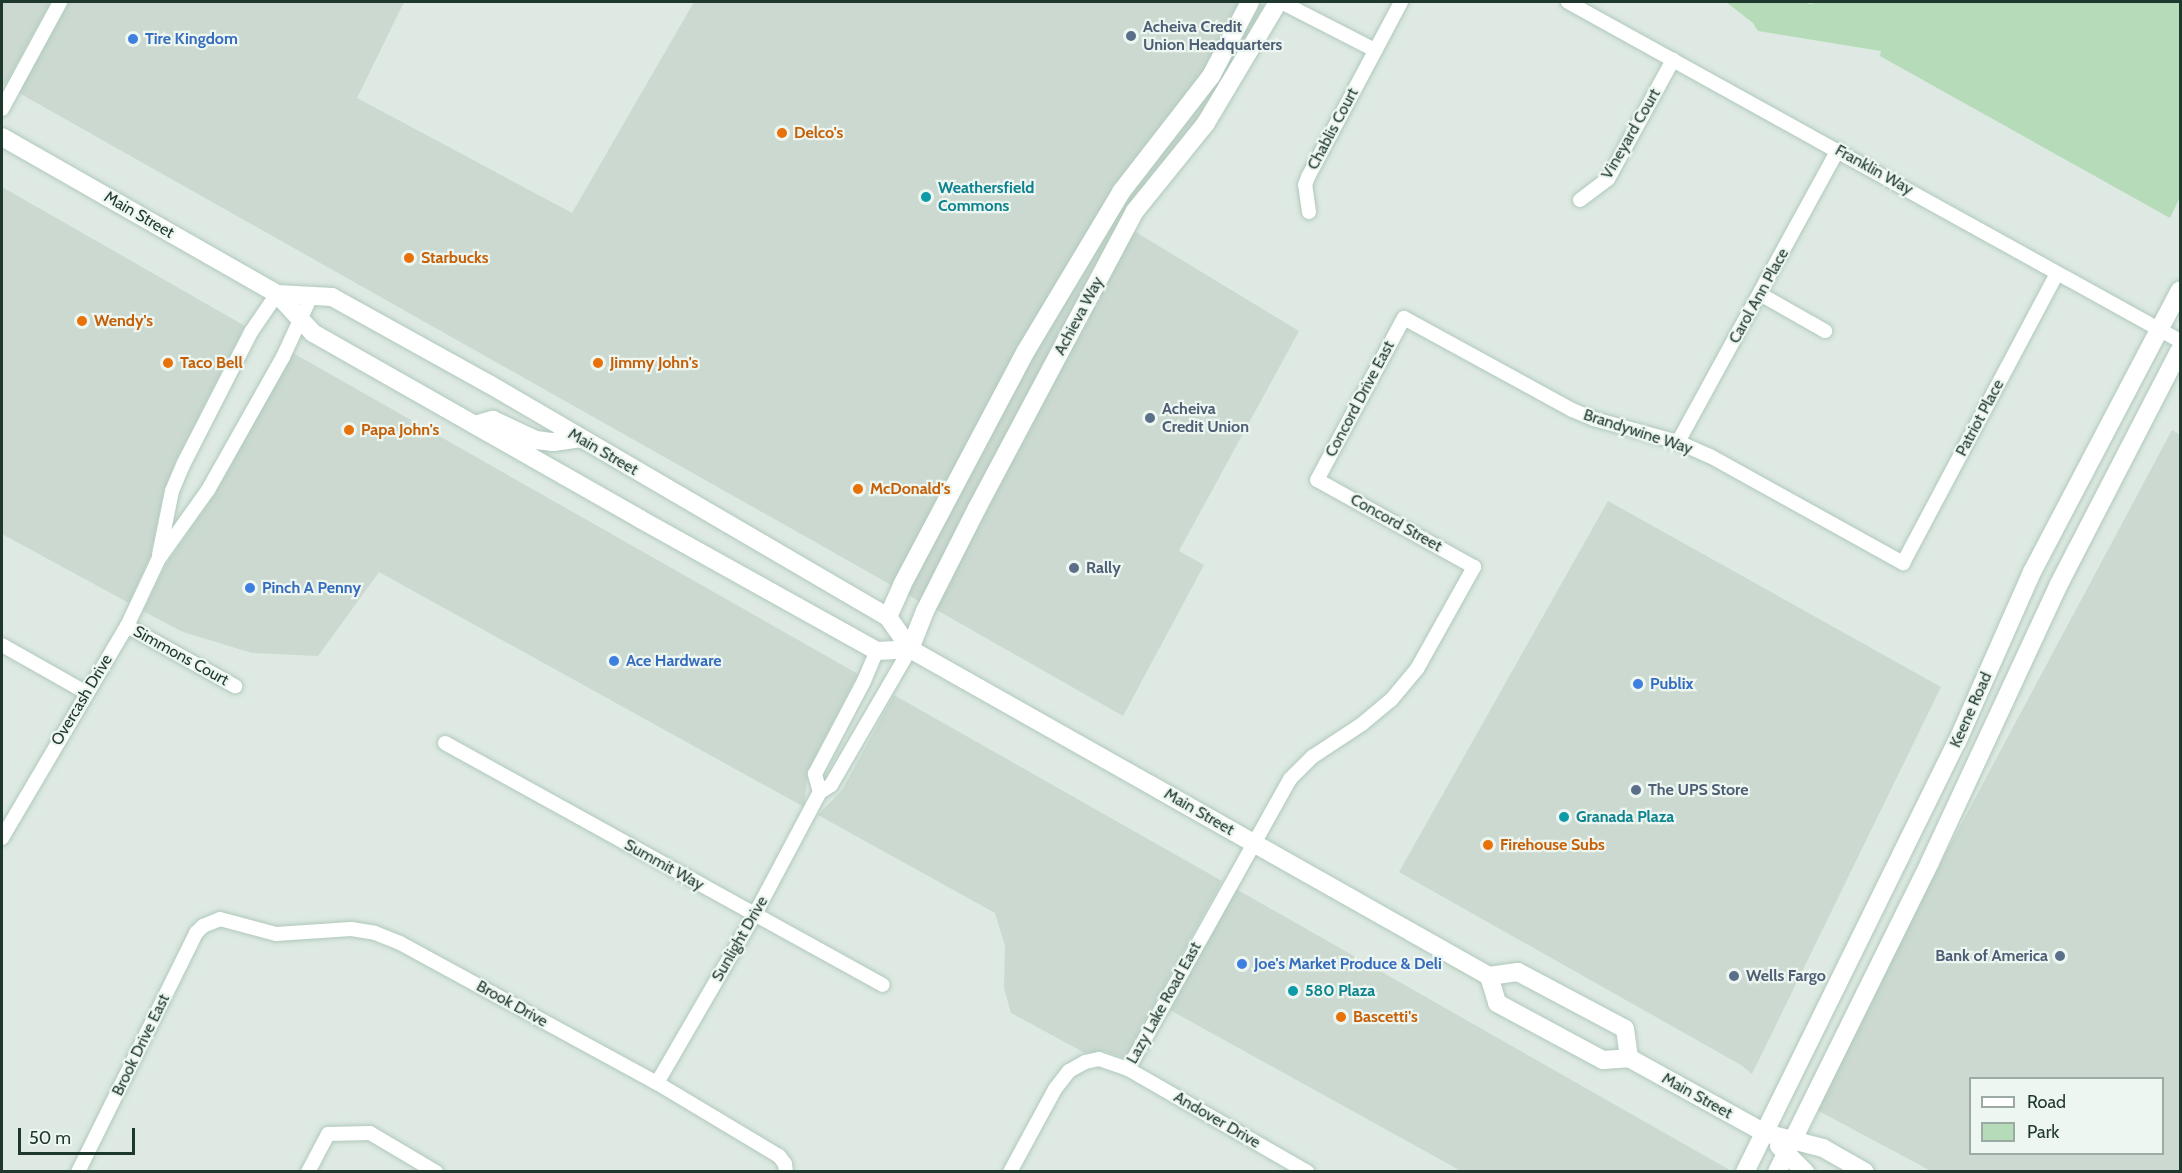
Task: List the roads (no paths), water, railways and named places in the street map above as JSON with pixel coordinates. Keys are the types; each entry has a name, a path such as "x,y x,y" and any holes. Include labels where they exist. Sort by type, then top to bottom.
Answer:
{"main road":[{"name":"Achieva Way","path":"877,651 902,585 1026,351 1121,192 1212,76 1250,2"},
{"name":"Achieva Way","path":"910,649 925,611 977,508 1135,211 1206,123 1279,2"},
{"name":"Main Street","path":"2,137 277,294 313,333 877,651"},
{"name":"Keene Road","path":"1745,1172 1957,742 2032,573 2181,290"},
{"name":"Main Street","path":"277,294 332,297 580,438 888,617 910,649 1489,976 1497,1003 1603,1060 1629,1058 1790,1147 1823,1148 1865,1172"},
{"name":"Keene Road","path":"1777,1172 1930,862 2059,584 2181,350"},
{"path":"475,425 493,420 536,440 553,442 580,438"},
{"path":"877,651 910,649"},
{"path":"1489,976 1518,972 1625,1029 1629,1058"},
{"name":"Main Street","path":"1790,1147 1805,1172"}],"street":[{"path":"2,109 60,2"},
{"path":"1279,2 1375,50 1401,2"},
{"name":"Franklin Way","path":"1568,2 2181,341"},
{"name":"Chablis Court","path":"1309,212 1305,185 1308,177 1375,50"},
{"name":"Vineyard Court","path":"1580,200 1608,179 1673,60"},
{"name":"Carol Ann Place","path":"1678,442 1838,150"},
{"name":"Patriot Place","path":"1904,563 2057,273"},
{"name":"Overcash Drive","path":"158,561 172,491 184,463 251,332 277,294"},
{"path":"1760,294 1825,331"},
{"name":"Overcash Drive","path":"2,838 127,626 158,561 208,490 283,357 311,296"},
{"name":"Brandywine Way","path":"1404,318 1572,410 1594,419 1678,442 1710,456 1904,563"},
{"name":"Concord Drive East","path":"1317,480 1404,318"},
{"name":"Concord Street","path":"1317,480 1474,567"},
{"name":"Lazy Lake Road East","path":"1010,1172 1055,1089 1069,1071 1085,1062 1100,1059 1128,1069 1290,778 1312,757 1362,724 1391,700 1417,669 1474,567"},
{"name":"Simmons Court","path":"127,626 234,686"},
{"path":"2,645 86,692"},
{"name":"Sunlight Drive","path":"657,1083 755,914 820,792 831,785 910,649"},
{"name":"Sunlight Drive","path":"820,792 815,774 864,681 877,651"},
{"name":"Summit Way","path":"445,743 884,985"},
{"name":"Brook Drive","path":"208,922 226,919 276,934 351,929 386,937 657,1083 779,1156 785,1164 786,1172"},
{"name":"Brook Drive East","path":"78,1172 196,933 208,922"},
{"name":"Andover Drive","path":"1128,1069 1307,1172"},
{"path":"308,1172 328,1134 370,1133 436,1172"}],"place":[{"name":"Acheiva Credit Union Headquarters","path":"1131,36"},
{"name":"Tire Kingdom","path":"133,39"},
{"name":"Delco's","path":"782,133"},
{"name":"Weathersfield Commons","path":"926,197"},
{"name":"Starbucks","path":"409,258"},
{"name":"Wendy's","path":"82,321"},
{"name":"Taco Bell","path":"168,363"},
{"name":"Jimmy John's","path":"598,363"},
{"name":"Acheiva Credit Union","path":"1150,418"},
{"name":"Papa John's","path":"349,430"},
{"name":"McDonald's","path":"858,489"},
{"name":"Rally","path":"1074,568"},
{"name":"Pinch A Penny","path":"250,588"},
{"name":"Ace Hardware","path":"614,661"},
{"name":"Publix","path":"1638,684"},
{"name":"The UPS Store","path":"1636,790"},
{"name":"Granada Plaza","path":"1564,817"},
{"name":"Firehouse Subs","path":"1488,845"},
{"name":"Bank of America","path":"2060,956"},
{"name":"Joe's Market Produce & Deli","path":"1242,964"},
{"name":"Wells Fargo","path":"1734,976"},
{"name":"580 Plaza","path":"1293,991"},
{"name":"Bascetti's","path":"1341,1017"}]}
